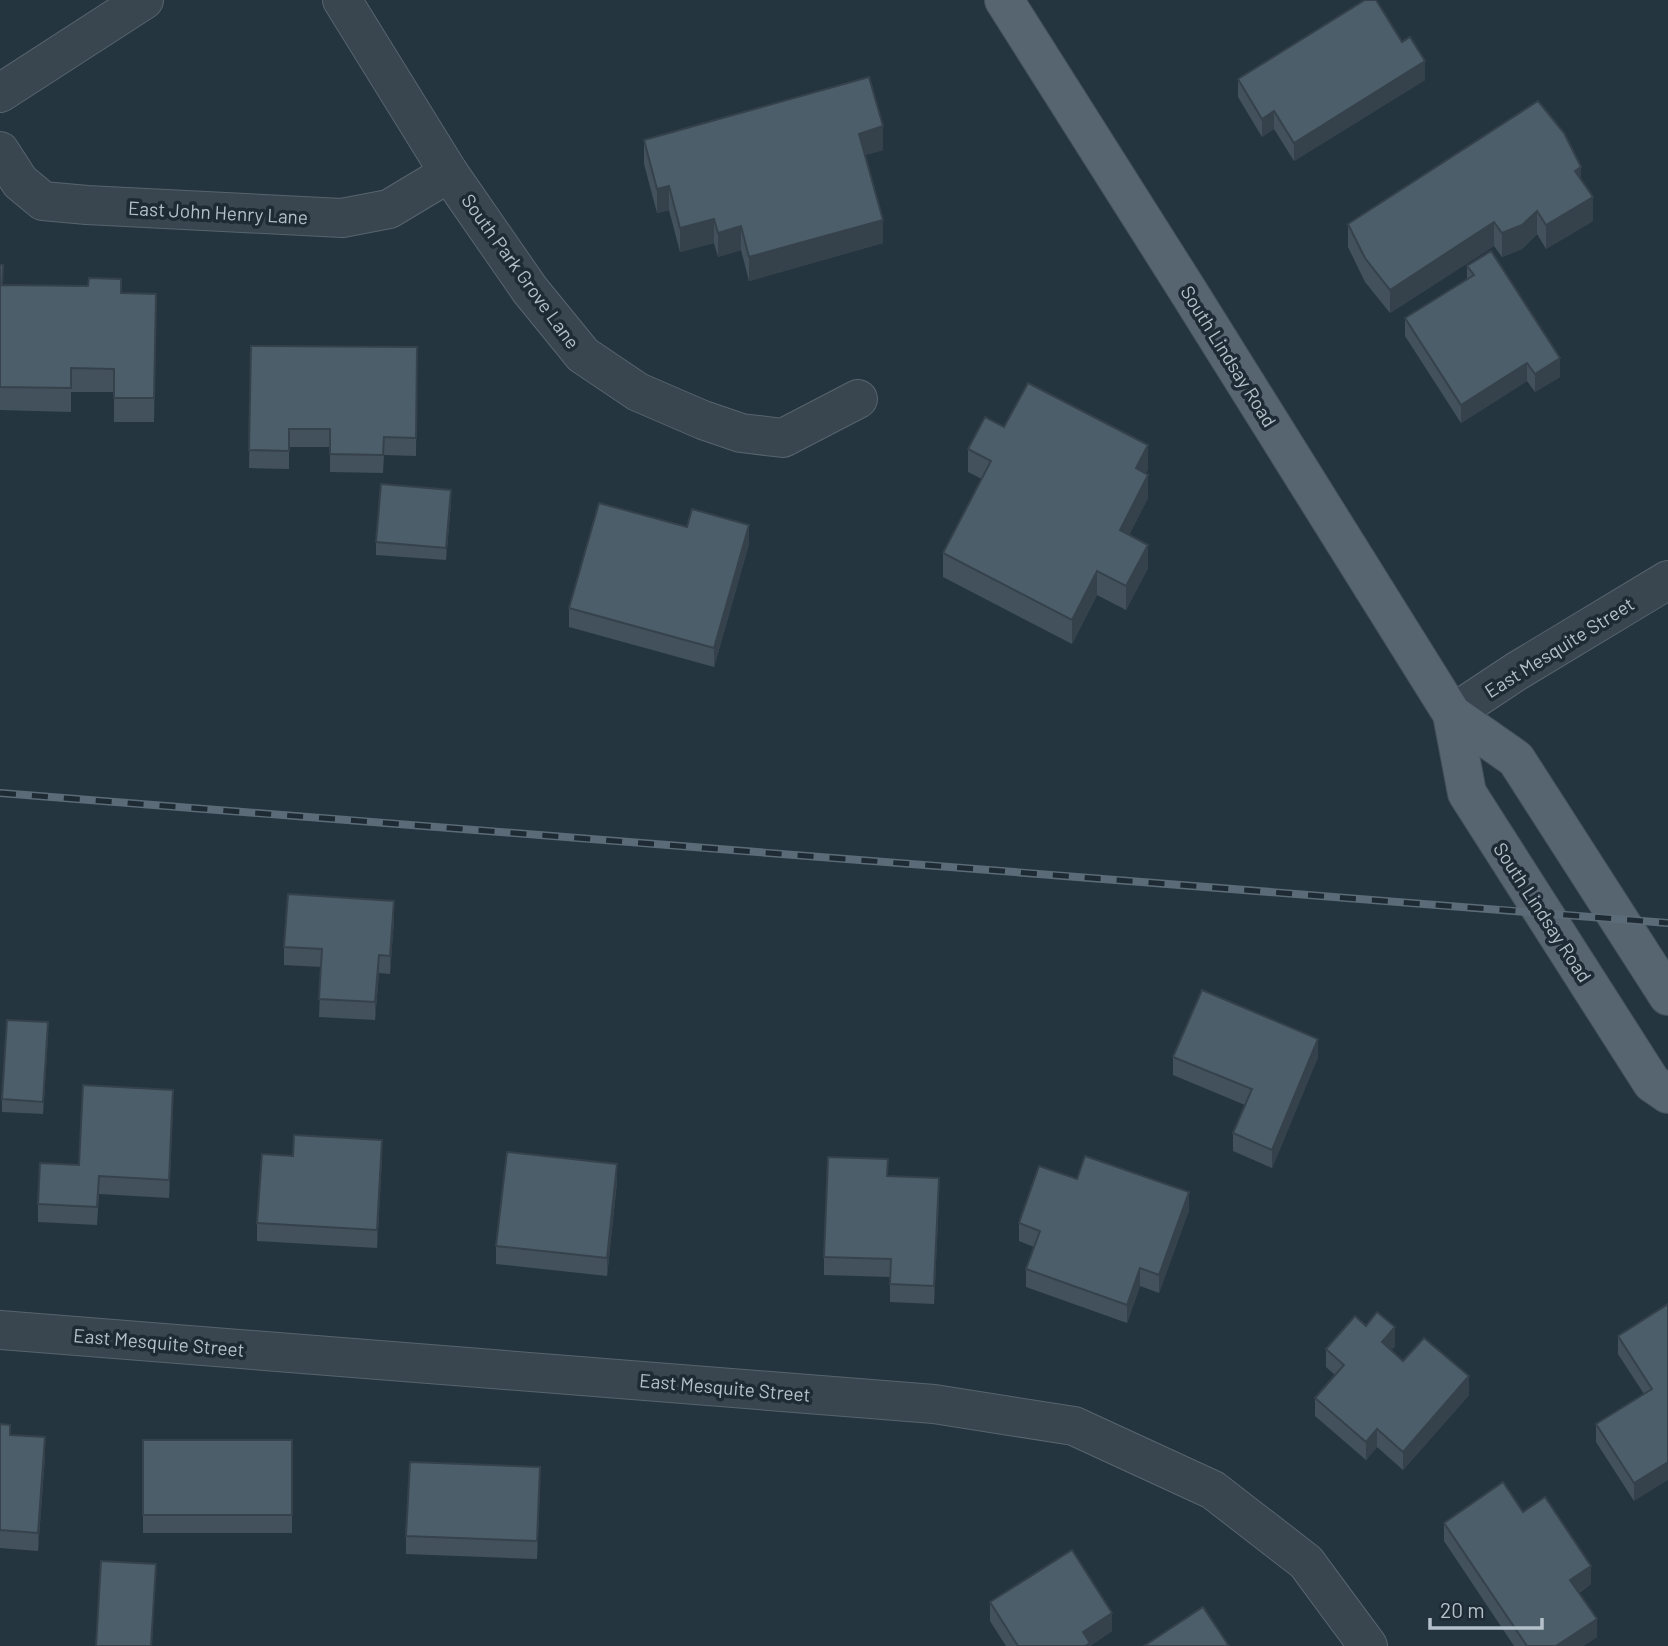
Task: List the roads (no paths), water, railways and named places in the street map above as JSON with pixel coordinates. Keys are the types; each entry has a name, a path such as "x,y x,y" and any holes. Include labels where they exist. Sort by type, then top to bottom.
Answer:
{"main road":[{"name":"South Lindsay Road","path":"1004,0 1452,714 1467,793 1652,1083 1668,1094"},
{"name":"South Lindsay Road","path":"1452,714 1516,759 1668,996"}],"street":[{"path":"0,93 144,0"},
{"name":"South Park Grove Lane","path":"342,0 449,173 530,290 583,355 638,392 741,433 783,438 858,399"},
{"name":"East John Henry Lane","path":"0,151 20,182 43,201 342,218 389,209 449,173"},
{"name":"East Mesquite Street","path":"1452,714 1517,671 1668,580"},
{"name":"East Mesquite Street","path":"0,1330 934,1404 1073,1426 1213,1490 1306,1562 1368,1646"}],"railway":[{"path":"0,793 1668,923"}]}
